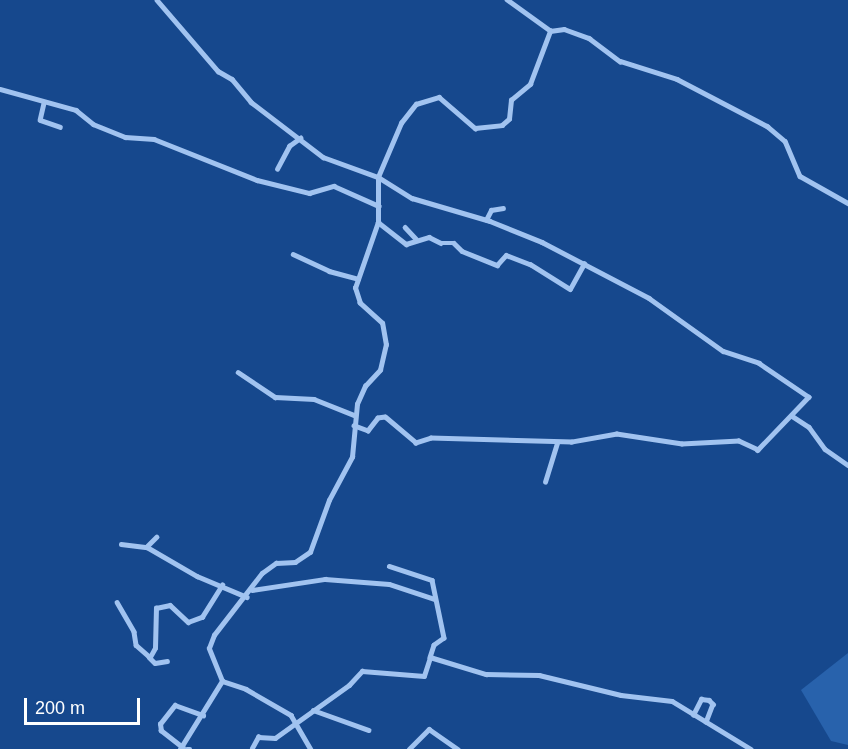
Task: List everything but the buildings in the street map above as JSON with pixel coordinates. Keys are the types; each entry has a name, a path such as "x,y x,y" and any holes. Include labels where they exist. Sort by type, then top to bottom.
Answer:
{"street":[{"path":"157,0 219,72 233,79 251,102 325,158 378,177 412,198 523,233 669,310 723,351 759,363 807,395 792,416 758,450 739,441 682,444 617,434 557,443 431,438 415,443 385,417 378,418 369,431 354,426"},
{"path":"507,0 550,31 564,29 589,38 607,47 620,61 677,79 767,126 785,141 800,176 848,202"},
{"path":"203,715 181,705 169,711 160,728 184,749 203,715 222,681 209,643 247,597 260,575 273,564 295,562 312,549 328,502 352,457 354,415 364,386 382,366 386,345 381,322 357,299 358,279 378,222 378,177 401,123 422,100 442,97 475,128 506,123 510,101 530,84 550,31"},
{"path":"0,89 44,104 74,109 94,124 125,137 154,139 257,180 310,194 335,186 379,206"},
{"path":"44,104 40,120 60,127"},
{"path":"277,169 289,146 300,138"},
{"path":"486,220 492,210 503,208"},
{"path":"378,222 406,244 416,239 429,237 441,243 453,243 462,251 496,265 506,255 529,264 571,289 584,264"},
{"path":"405,227 416,239"},
{"path":"293,254 358,279"},
{"path":"238,372 275,397 321,400 354,415"},
{"path":"792,416 809,427 825,449 848,465"},
{"path":"545,482 557,443"},
{"path":"147,547 157,537"},
{"path":"121,544 147,547 247,597"},
{"path":"252,748 258,737 275,738 349,685 363,670 407,677 424,676 434,644 444,640 429,578 389,566"},
{"path":"252,590 325,579 388,584 435,599"},
{"path":"149,657 154,649 157,608 169,605 190,621 203,616 222,585"},
{"path":"117,602 134,632 136,645 155,663 167,661"},
{"path":"430,657 486,674 539,675 658,702 672,701 751,749"},
{"path":"222,681 272,702 297,721 311,749"},
{"path":"693,715 702,698 709,700 713,704 706,722"},
{"path":"313,710 369,730"},
{"path":"409,749 429,729 458,749"}],"shaded area":[{"path":"848,653 848,745 831,741 801,690"}]}
